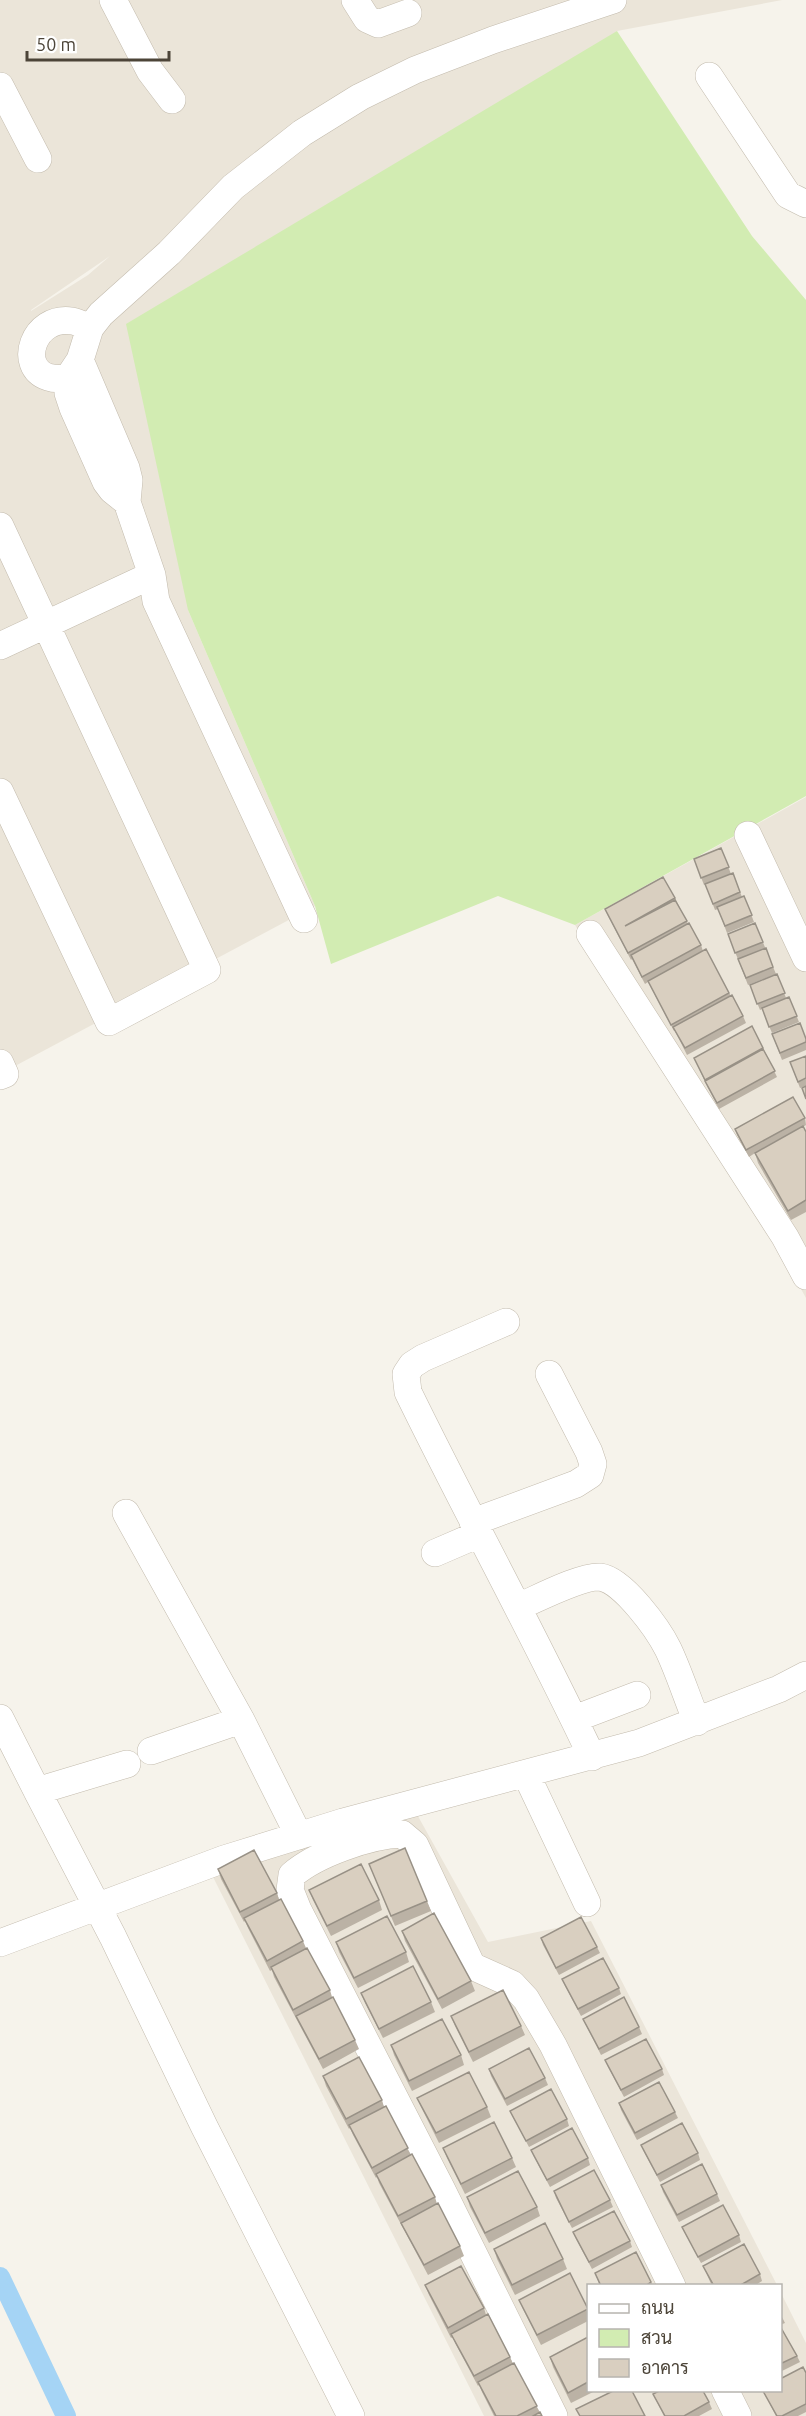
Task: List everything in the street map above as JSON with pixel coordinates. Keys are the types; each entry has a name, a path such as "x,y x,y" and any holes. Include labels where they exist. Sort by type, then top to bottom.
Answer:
{"street":[{"path":"113,0 150,71 172,99"},
{"path":"354,0 367,19 378,24 408,13"},
{"path":"304,919 156,601 152,576 127,502 129,480 126,468 79,371 90,328 101,314 169,253 233,187 302,133 340,109 415,70 493,40 613,0"},
{"path":"709,76 788,195 806,204"},
{"path":"0,86 38,159"},
{"path":"79,371 48,377 40,372 32,355 33,342 41,329 52,324 73,321 90,328"},
{"path":"0,526 207,970 109,1022 0,792"},
{"path":"0,646 152,576"},
{"path":"748,835 806,958"},
{"path":"590,934 797,1238 806,1276"},
{"path":"0,1063 5,1074 0,1076"},
{"path":"506,1322 412,1365 406,1374 408,1392 592,1757"},
{"path":"435,1552 476,1528 576,1484 590,1475 592,1464 589,1452 549,1374"},
{"path":"126,1513 241,1720 299,1836"},
{"path":"518,1608 585,1579 598,1577 610,1580 645,1614 667,1647 697,1722"},
{"path":"0,1943 224,1859 388,1809 592,1757 697,1722 779,1689 806,1675"},
{"path":"574,1719 637,1695"},
{"path":"0,1718 351,2416"},
{"path":"151,1751 241,1720"},
{"path":"37,1791 127,1764"},
{"path":"526,1774 587,1903"},
{"path":"554,2416 441,2188 298,1910 290,1890 292,1875 301,1867 353,1845 387,1834 402,1834 415,1845 472,1966 512,1984 526,1999 553,2045 671,2284"},
{"path":"726,2392 738,2416"}],"shaded area":[{"path":"0,0 782,0 617,31 188,610 315,906 0,1074","holes":["110,256 88,275 31,311"]},
{"path":"806,797 806,1298 764,1222 575,925"},
{"path":"414,1809 488,1942 591,1921 776,2284 587,2284 587,2392 782,2392 782,2295 806,2343 806,2416 484,2416 209,1869"}],"green space":[{"path":"617,31 752,236 806,300 806,796 575,925 498,896 331,964 315,906 188,610 126,324"}],"building":[{"path":"721,848 729,867 701,878 694,859"},
{"path":"733,873 740,892 713,904 705,884"},
{"path":"663,877 675,898 625,926 675,900 687,921 628,953 605,909"},
{"path":"744,896 752,915 725,926 717,907"},
{"path":"689,923 701,945 642,977 631,955"},
{"path":"755,923 763,942 735,953 728,934"},
{"path":"766,948 773,967 746,978 738,959"},
{"path":"706,949 729,993 671,1025 648,981"},
{"path":"777,974 785,993 757,1004 750,985"},
{"path":"732,995 743,1016 685,1048 673,1027"},
{"path":"789,997 797,1016 769,1027 762,1008"},
{"path":"800,1023 806,1042 780,1053 772,1034"},
{"path":"752,1026 763,1048 705,1080 694,1058"},
{"path":"763,1049 775,1071 717,1103 705,1081"},
{"path":"806,1056 806,1078 798,1082 790,1062"},
{"path":"806,1086 806,1099 802,1088"},
{"path":"793,1097 805,1118 746,1150 735,1129"},
{"path":"803,1126 806,1132 806,1200 788,1211 755,1153"},
{"path":"405,1848 427,1901 391,1916 369,1864"},
{"path":"254,1850 277,1893 240,1912 218,1869"},
{"path":"361,1864 379,1900 327,1926 309,1890"},
{"path":"281,1899 303,1941 267,1961 244,1918"},
{"path":"434,1913 471,1981 438,1999 402,1931"},
{"path":"387,1916 406,1952 354,1978 336,1942"},
{"path":"581,1917 597,1947 556,1968 541,1938"},
{"path":"307,1948 330,1990 293,2010 271,1967"},
{"path":"603,1958 619,1988 578,2009 562,1979"},
{"path":"413,1966 431,2002 379,2029 361,1993"},
{"path":"503,1990 521,2026 469,2052 451,2016"},
{"path":"333,1997 355,2040 319,2059 296,2016"},
{"path":"624,1997 639,2027 599,2049 583,2019"},
{"path":"442,2019 461,2055 409,2081 391,2045"},
{"path":"646,2039 662,2069 621,2090 605,2060"},
{"path":"529,2048 545,2078 505,2099 489,2069"},
{"path":"359,2057 382,2100 346,2119 323,2076"},
{"path":"469,2072 487,2107 436,2133 417,2098"},
{"path":"659,2082 675,2112 635,2133 619,2103"},
{"path":"551,2089 567,2119 526,2141 510,2111"},
{"path":"386,2106 408,2148 372,2168 349,2125"},
{"path":"494,2122 512,2158 461,2184 443,2148"},
{"path":"682,2123 698,2153 657,2175 641,2145"},
{"path":"572,2128 588,2158 547,2180 531,2150"},
{"path":"412,2154 435,2197 398,2216 376,2174"},
{"path":"702,2164 717,2194 677,2215 661,2185"},
{"path":"594,2170 610,2200 569,2222 554,2191"},
{"path":"518,2171 537,2207 485,2233 467,2197"},
{"path":"438,2203 460,2246 424,2265 401,2223"},
{"path":"723,2205 739,2235 698,2257 682,2227"},
{"path":"614,2211 630,2241 589,2262 573,2232"},
{"path":"545,2223 563,2259 512,2285 494,2249"},
{"path":"744,2244 760,2274 742,2284 713,2284 703,2266"},
{"path":"636,2252 651,2282 648,2284 600,2284 595,2273"},
{"path":"461,2266 484,2308 448,2328 425,2285"},
{"path":"570,2273 587,2310 537,2335 519,2300"},
{"path":"488,2314 510,2357 474,2376 451,2334"},
{"path":"782,2330 797,2356 782,2363"},
{"path":"587,2338 587,2383 568,2393 550,2357"},
{"path":"514,2363 537,2406 517,2416 496,2416 478,2382"},
{"path":"803,2367 806,2373 806,2404 782,2416 777,2416 764,2392 782,2392 782,2378"},
{"path":"611,2392 633,2392 645,2416 580,2416 576,2409"},
{"path":"657,2392 704,2392 709,2402 684,2416 665,2416 653,2394"}],"waterway":[{"path":"0,2277 66,2416"}]}
